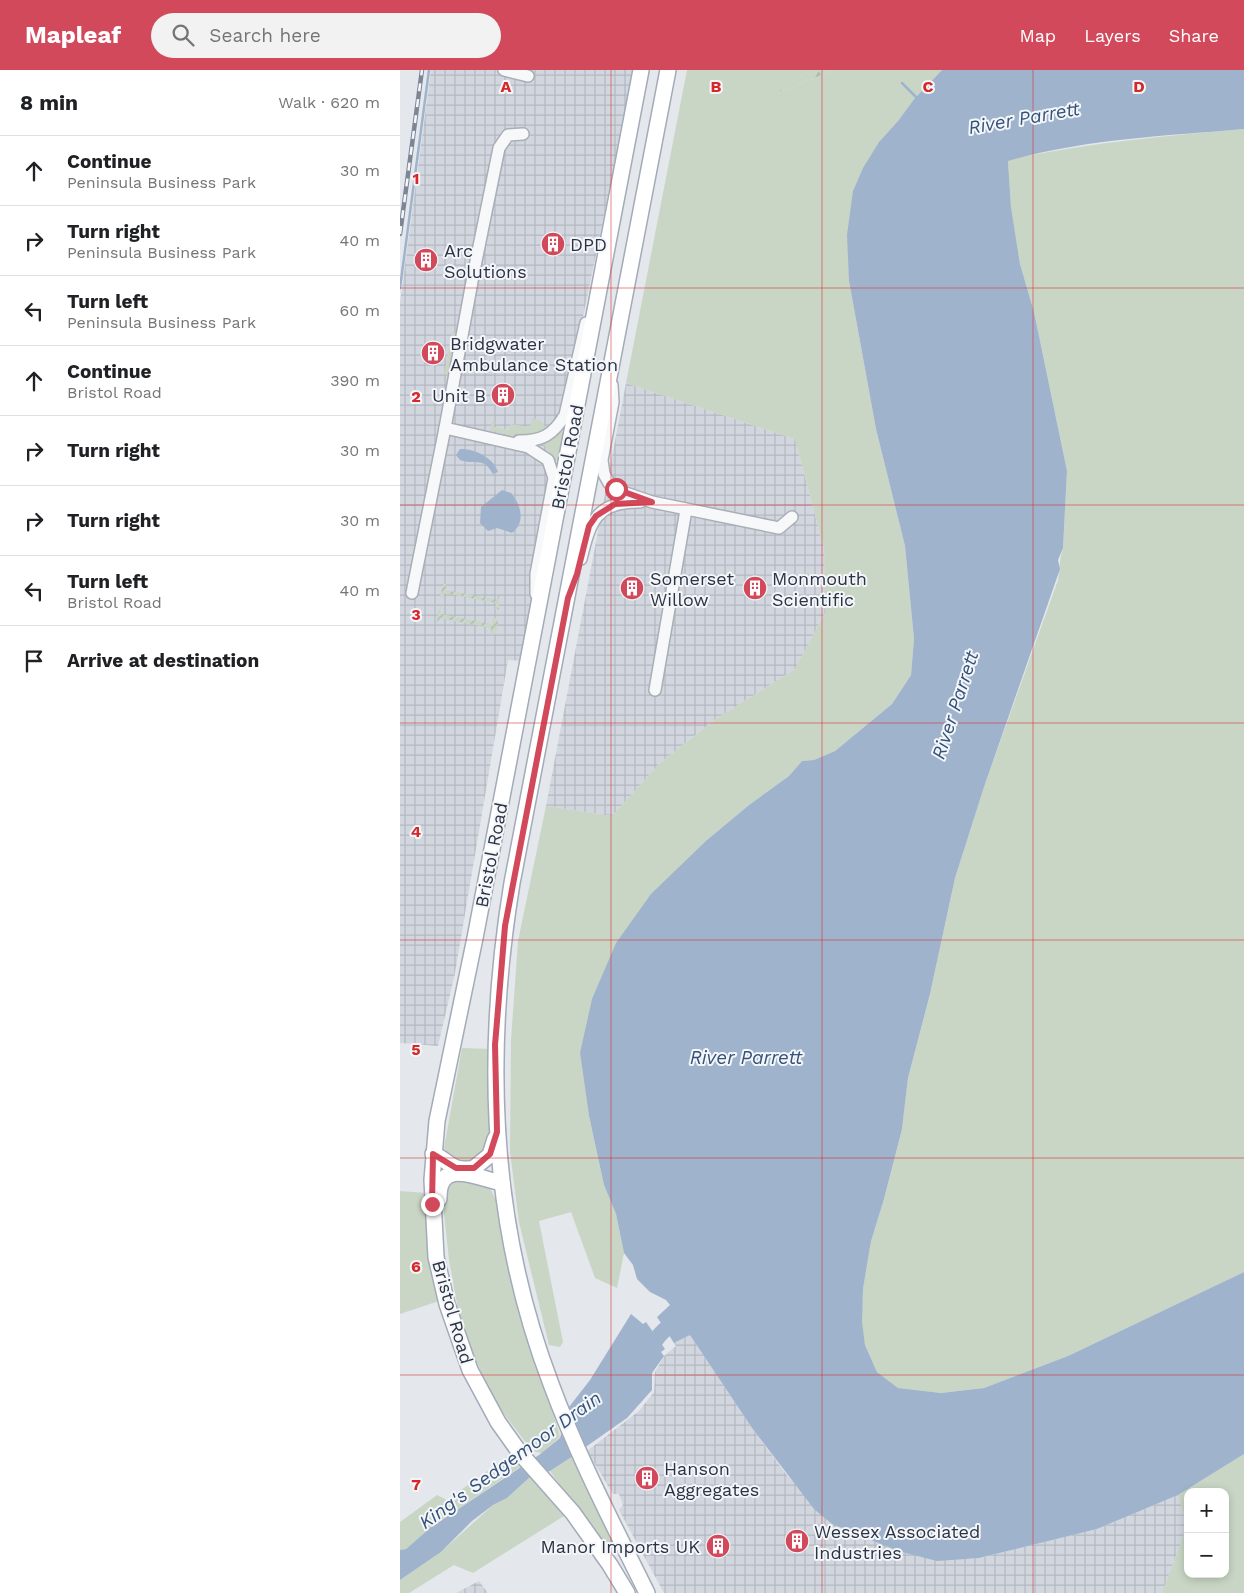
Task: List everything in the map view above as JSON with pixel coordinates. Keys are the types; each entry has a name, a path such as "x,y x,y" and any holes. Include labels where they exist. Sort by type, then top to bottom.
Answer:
{"main road":[{"name":"Bristol Road","path":"627,1593 595,1544 553,1489 520,1453 498,1422 470,1370 457,1338 441,1278 432,1216 433,1154 437,1121 537,621 641,70"},
{"name":"Bristol Road","path":"648,1593 580,1458 559,1406 527,1311 516,1265 502,1184 497,1132 495,1045 505,926 611,374 635,235 668,70"},
{"path":"433,1154 456,1168 474,1168 490,1154 497,1132"},
{"path":"441,1278 444,1260 438,1188 442,1181 459,1173 473,1174 502,1184"}],"street":[{"path":"504,70 528,76"},
{"path":"412,593 446,428 484,219 499,148 508,136 523,134"},
{"path":"504,440 533,441 546,437 558,427 565,415 582,338 605,258"},
{"path":"611,374 613,402 602,460 604,474 609,483 616,489 652,502 779,528 792,517"},
{"path":"446,428 504,440 538,451 548,460 553,468 552,494 536,574 537,621"},
{"path":"568,598 577,574 589,526 596,516 615,504 652,502"},
{"path":"655,690 686,510"}],"shaded area":[{"path":"431,70 634,70 559,433 556,466 533,576 531,619 522,661 508,660 455,973 438,1046 400,1043 400,303"},
{"path":"626,383 795,439 824,549 825,613 795,669 713,721 659,764 612,816 546,806"},
{"path":"690,1335 752,1428 786,1474 832,1524 864,1536 960,1559 979,1558 1097,1529 1178,1495 1184,1516 1184,1534 1162,1593 664,1593 619,1510 623,1505 619,1494 613,1494 587,1451 639,1411 654,1392 655,1372 664,1356 676,1346 674,1343"},
{"path":"479,1581 488,1593 456,1593"}],"green space":[{"path":"687,70 809,70 778,93 833,70 942,70 916,97 879,142 849,281 876,429 905,546 914,639 911,675 892,704 835,751 814,760 802,761 789,776 749,805 707,840 580,1053 589,1116 604,1185 616,1214 624,1253 617,1288 595,1278 571,1212 539,1221 563,1342 560,1347 549,1345 519,1222 510,1152 511,1040 518,941 546,806 612,816 659,764 713,721 795,669 825,613 824,549 795,439 626,383"},
{"path":"809,70 833,70 776,94"},
{"path":"1244,129 1244,1272 1068,1356 984,1388 941,1393 898,1388 877,1372 865,1345 861,1322 863,1289 871,1240 902,1129 908,1078 930,994 955,878 984,787 1058,580 1063,548 1067,471 1034,312 1020,264 1011,207 1008,160 1155,137"},
{"path":"452,332 457,333 449,376 444,374"},
{"path":"532,418 541,421 547,429 534,435 515,434 513,437 490,430 492,421 495,421 494,427 509,430 510,424 530,427"},
{"path":"563,431 566,432 558,462 544,445"},
{"path":"446,583 446,590 497,600 499,594 499,609 495,610 496,603 445,593 442,599 440,596 443,585"},
{"path":"441,607 440,614 492,624 493,618 496,618 498,622 496,634 490,635 491,628 440,618 437,624 438,610"},
{"path":"462,1048 491,1049 491,1133 487,1148 469,1165 449,1159 444,1148"},
{"path":"457,1178 488,1184 498,1204 540,1372 560,1437 542,1453 532,1451 496,1403 462,1331 449,1260 442,1195 445,1186"},
{"path":"400,1191 426,1193 439,1301 400,1314"},
{"path":"514,1452 526,1463 430,1528 406,1549 400,1550 400,1522 437,1495 447,1500"},
{"path":"1244,1454 1244,1593 1162,1593 1184,1534 1184,1578 1229,1578 1229,1488 1189,1488"},
{"path":"573,1456 617,1543 606,1549 550,1471"},
{"path":"537,1475 564,1516 473,1573 454,1565 409,1593 400,1593 400,1580 441,1552 493,1505 507,1498 528,1479"},
{"path":"1184,1491 1184,1516 1178,1495"}],"water":[{"name":"River Parrett","path":"942,70 1244,70 1244,129 1096,143 1008,161 1011,207 1020,264 1034,312 1067,471 1063,548 1058,560 1060,569 984,787 955,878 930,994 908,1078 902,1129 871,1241 863,1289 862,1322 865,1345 877,1372 898,1388 941,1393 984,1388 1068,1356 1244,1272 1244,1454 1189,1488 1184,1488 1184,1491 1178,1495 1097,1529 979,1558 937,1561 898,1551 832,1524 814,1509 752,1428 690,1335 674,1343 657,1317 670,1305 666,1300 650,1292 637,1279 633,1265 624,1253 616,1214 604,1185 589,1116 580,1053 592,999 616,943 651,894 707,840 749,805 789,776 802,761 814,760 835,751 892,704 911,675 914,639 905,546 876,429 849,281 847,235 853,191 863,168 879,142 915,98"},
{"path":"460,449 471,450 488,458 498,472 493,474 483,463 460,460 456,455"},
{"path":"502,490 511,493 519,508 519,524 512,533 497,528 488,531 480,523 481,507"},
{"path":"631,1314 643,1324 646,1322 665,1349 661,1352 664,1356 652,1373 652,1390 627,1418 550,1471 529,1478 507,1498 493,1505 472,1521 441,1552 400,1580 400,1550 406,1549 430,1528 539,1455 560,1438 569,1407 590,1380"}],"waterway":[{"path":"400,288 429,70"},
{"path":"902,83 917,98"},
{"name":"King's Sedgemoor Drain","path":"646,1356 657,1338 666,1328 685,1321"}],"railway":[{"path":"400,234 422,70"}],"place":[{"name":"DPD","path":"553,244"},
{"name":"Arc Solutions","path":"426,260"},
{"name":"Bridgwater Ambulance Station","path":"433,353"},
{"name":"Unit B","path":"503,395"},
{"name":"Somerset Willow","path":"632,588"},
{"name":"Monmouth Scientific","path":"755,588"},
{"name":"Hanson Aggregates","path":"647,1478"},
{"name":"Wessex Associated Industries","path":"797,1541"},
{"name":"Manor Imports UK","path":"718,1546"}],"route":[{"path":"432,1204 433,1154 437,1155 448,1165 456,1168 474,1168 490,1154 497,1132 495,1045 505,926 519,844 568,598 577,574 589,526 596,516 604,509 615,504 652,502 616,489"}]}
